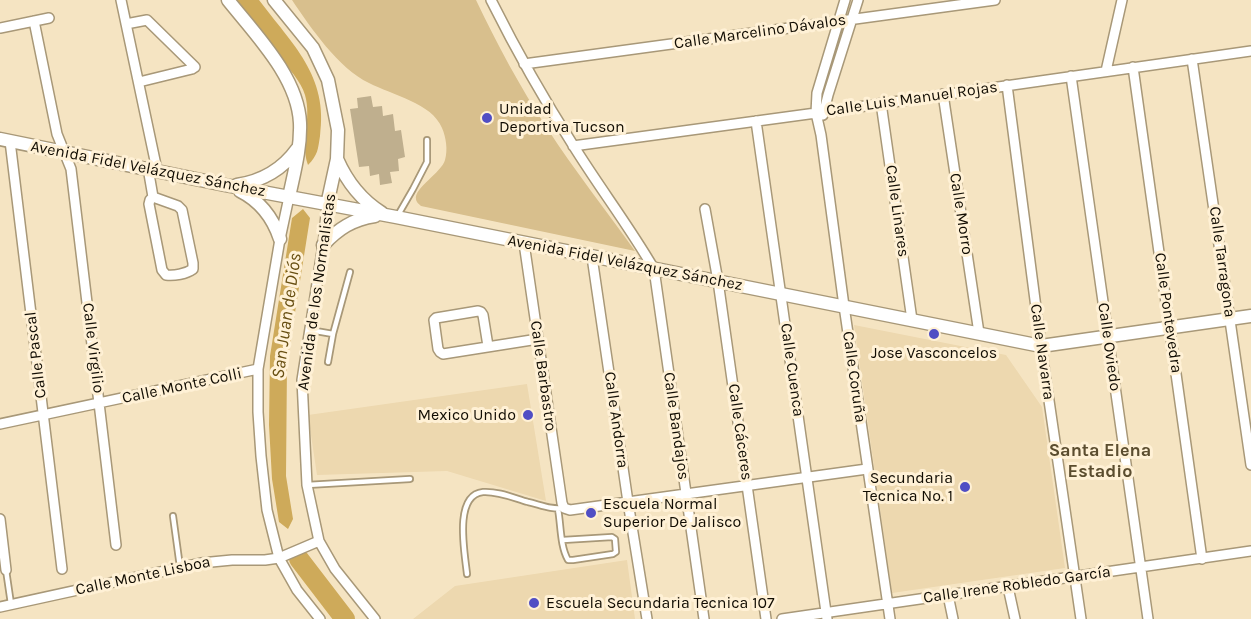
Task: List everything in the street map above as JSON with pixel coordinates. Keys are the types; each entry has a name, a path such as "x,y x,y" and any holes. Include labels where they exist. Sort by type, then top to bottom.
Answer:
{"street":[{"path":"121,0 139,82 153,169 153,197 149,204 162,270 166,275 171,276 193,270 182,210 178,206 153,197"},
{"path":"228,0 276,61 293,93 300,122 298,148 258,369 258,412 267,510 279,558 297,590 320,619"},
{"name":"Avenida de los Normalistas","path":"274,0 313,48 328,81 338,130 337,159 327,205 302,380 307,485 319,541 335,569 375,619"},
{"path":"491,0 524,64 573,146 654,269"},
{"path":"820,112 817,93 844,0"},
{"path":"820,112 858,0"},
{"name":"Calle Marcelino Dávalos","path":"524,64 995,0"},
{"path":"1106,71 1122,0"},
{"path":"0,28 49,18"},
{"path":"126,24 147,20 195,67 139,82"},
{"name":"Calle Virgilio","path":"34,21 57,134 71,169 116,545"},
{"name":"Calle Luis Manuel Rojas","path":"573,146 1251,51"},
{"name":"Calle Tarragona","path":"1192,59 1251,465"},
{"name":"Calle Pontevedra","path":"1133,67 1203,559"},
{"name":"Calle Oviedo","path":"1071,76 1148,619"},
{"name":"Calle Navarra","path":"1007,85 1041,346 1082,619"},
{"name":"Calle Morro","path":"943,94 979,333"},
{"name":"Calle Linares","path":"881,103 912,320"},
{"name":"Calle Coruña","path":"820,112 821,135 844,306 890,619"},
{"name":"Calle Cuenca","path":"756,121 827,616"},
{"name":"Avenida Fidel Velázquez Sánchez","path":"5,140 1041,346 1251,316"},
{"name":"Calle Pascal","path":"5,140 62,569"},
{"path":"225,185 248,183 269,175 285,164 298,148"},
{"path":"337,159 348,182 356,192 370,205 391,216"},
{"path":"225,185 244,193 260,205 272,221 280,239"},
{"name":"Calle Cáceres","path":"705,209 718,282 766,619"},
{"path":"323,245 338,230 348,224 366,217 391,216"},
{"name":"Calle Barbastro","path":"524,243 562,503 561,509"},
{"name":"Calle Andorra","path":"592,257 628,502 648,619"},
{"name":"Calle Bandajos","path":"654,269 704,619"},
{"path":"488,346 482,312 434,320 438,349 443,354 538,339"},
{"name":"Calle Monte Colli","path":"0,424 258,369"},
{"path":"561,509 570,510 867,469"},
{"path":"0,519 6,570"},
{"name":"Calle Monte Lisboa","path":"0,607 215,560 279,558 319,541"},
{"name":"Calle Irene Robledo García","path":"782,619 827,616 888,604 1251,552"},
{"path":"1008,586 1015,619"},
{"path":"948,595 953,619"}],"lane":[{"path":"391,216 413,189 427,162 427,140"},
{"path":"328,362 350,272"},
{"path":"310,330 333,334"},
{"path":"307,485 410,479"},
{"path":"466,574 464,513 467,502 472,496 481,492 493,492 545,508 561,509 563,540 568,560 616,552 615,539 608,536 563,540"},
{"path":"173,516 180,567"},
{"path":"6,570 10,604"}],"shaded area":[{"name":"Unidad Deportiva Tucson","path":"292,0 476,0 509,65 537,113 635,251 421,206 416,201 419,190 443,165 446,156 445,135 437,119 421,106 369,83 347,68 326,46"},
{"name":"Secundaria Tecnica No. 1","path":"854,325 1006,355 1042,407 1065,568 892,593"},
{"path":"527,384 546,501 447,471 317,475 308,415"},
{"name":"Escuela Secundaria Tecnica 107","path":"627,560 635,619 413,619 455,586"}],"water":[{"path":"236,0 259,0 295,47 313,78 319,96 320,136 316,155 308,165 305,148 307,104 301,85"},
{"path":"303,209 310,218 287,363 286,476 293,519 288,529 279,522 272,479 269,425 270,356 292,218"},
{"path":"301,563 310,568 351,619 336,619 300,573"}],"building":[{"path":"371,96 373,107 382,106 383,116 393,114 395,131 401,130 405,157 398,159 399,171 390,172 392,183 380,185 379,174 370,176 369,166 359,167 350,109 358,108 357,98"}],"waterway":[{"name":"San Juan de Diós","path":"299,559 345,619"}],"place":[{"name":"Unidad Deportiva Tucson","path":"487,118"},
{"name":"Jose Vasconcelos","path":"934,334"},
{"name":"Mexico Unido","path":"528,415"},
{"name":"Secundaria Tecnica No. 1","path":"965,487"},
{"name":"Escuela Normal Superior De Jalisco","path":"591,513"},
{"name":"Escuela Secundaria Tecnica 107","path":"534,603"}],"district":[{"name":"Santa Elena Estadio","path":"1100,461"}]}
